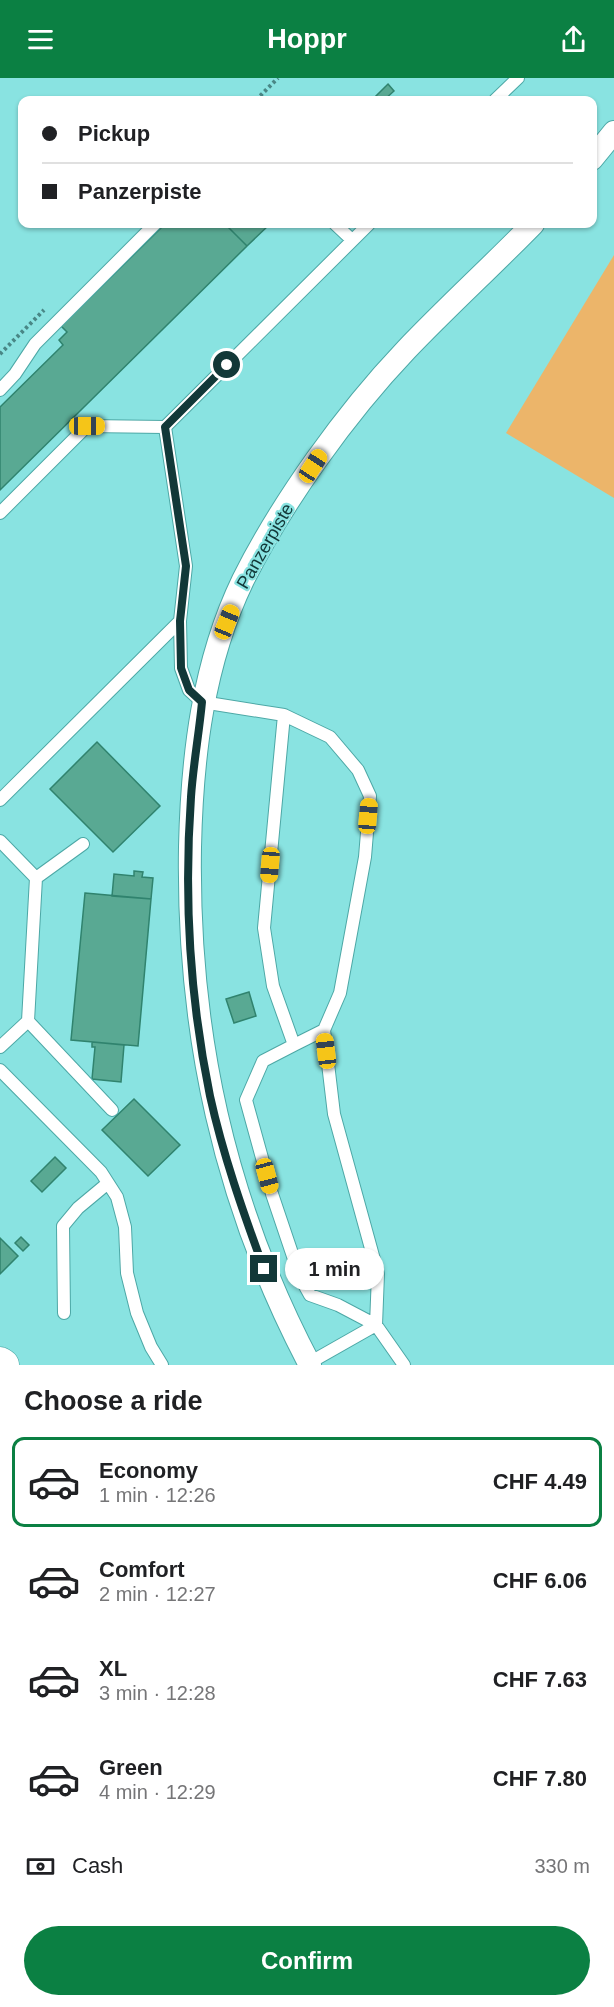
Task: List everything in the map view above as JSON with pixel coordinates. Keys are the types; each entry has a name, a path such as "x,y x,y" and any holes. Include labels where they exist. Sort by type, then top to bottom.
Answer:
{"street":[{"path":"597,153 614,132"},
{"name":"Panzerpiste","path":"309,1364 256,1249 231,1175 207,1073 196,1008 189,905 191,797 202,702 218,643 243,580 335,433 404,352 529,228"}],"lane":[{"path":"499,96 518,78"},
{"path":"0,390 15,374 35,344 151,228"},
{"path":"339,228 352,240"},
{"path":"0,513 87,426 165,427 365,228"},
{"path":"165,427 186,566 180,621 181,668 189,690 202,702 284,716 330,737 358,770 370,796 364,857 340,993 324,1030 334,1114 378,1274 376,1325"},
{"path":"0,800 180,621"},
{"path":"284,716 264,928 273,986 294,1046"},
{"path":"0,841 36,878 28,1021 0,1047"},
{"path":"36,878 83,844"},
{"path":"28,1021 112,1110"},
{"path":"324,1030 263,1061 246,1101 272,1194 300,1277 310,1295 338,1305 376,1325 404,1365"},
{"path":"0,1070 100,1172 117,1197 125,1227 127,1274 137,1313 151,1347 162,1365"},
{"path":"64,1313 63,1226 78,1208 108,1183"},
{"path":"309,1364 376,1325"}],"path":[{"path":"260,96 278,78"}],"shaded area":[{"path":"614,255 614,498 506,433"}],"building":[{"path":"388,84 394,91 388,96 376,96"},
{"path":"161,228 229,228 247,246 0,490 0,407 63,345 59,340 67,332 61,326"},
{"path":"229,228 266,228 247,246"},
{"path":"97,742 160,806 113,852 50,789"},
{"path":"134,871 143,872 142,877 153,878 151,899 112,896 114,874 134,876"},
{"path":"85,893 151,899 138,1046 71,1040"},
{"path":"249,992 256,1016 234,1023 226,999"},
{"path":"92,1042 124,1045 121,1082 92,1079 95,1047 92,1047"},
{"path":"134,1099 180,1145 148,1176 102,1130"},
{"path":"55,1157 66,1168 42,1192 31,1181"},
{"path":"21,1237 29,1245 23,1251 15,1243"},
{"path":"0,1238 18,1256 0,1274"}],"route":[{"path":"227,365 165,427 186,566 180,621 181,668 189,690 202,702 191,797 189,905 196,1008 210,1095 231,1175 264,1269"}]}
